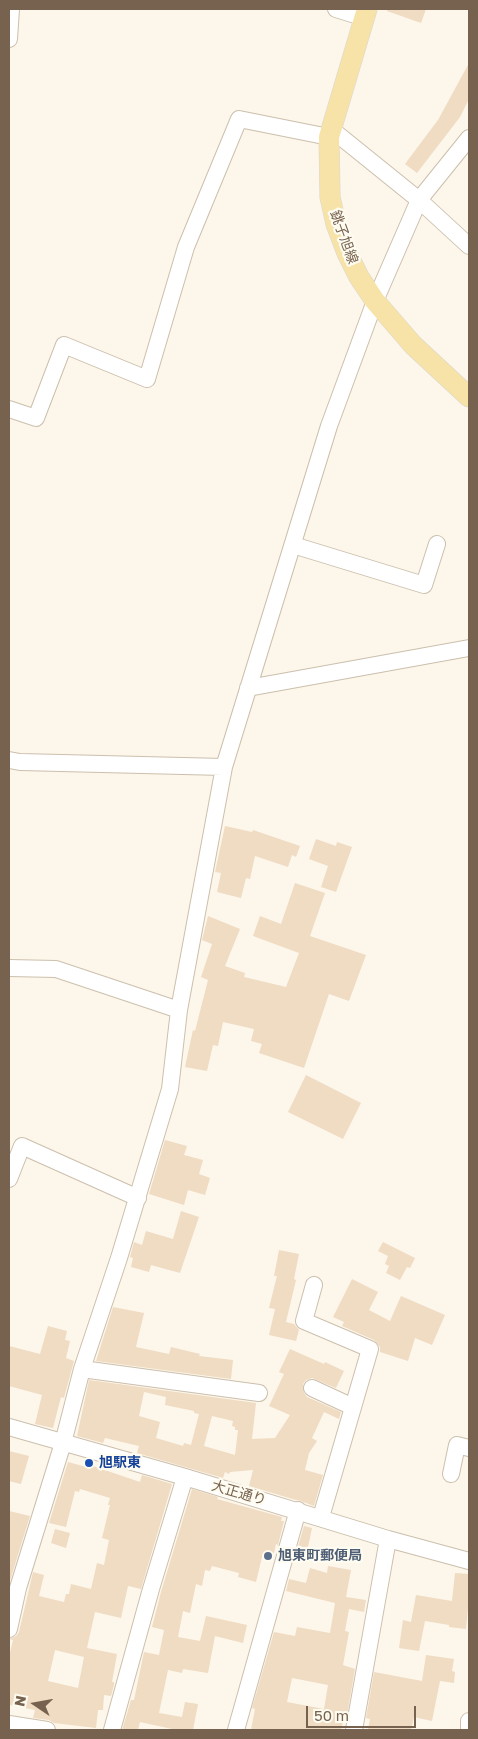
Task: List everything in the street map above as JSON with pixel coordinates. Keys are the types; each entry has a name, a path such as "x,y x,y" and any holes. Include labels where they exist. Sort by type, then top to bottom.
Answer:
{"main road":[{"name":"銚子旭線","path":"366,13 330,133 330,197 336,224 359,277 375,301 413,345 469,397"}],"street":[{"path":"9,39 11,9"},
{"path":"336,9 366,13"},
{"path":"9,409 36,418 64,345 147,380 186,247 240,119 330,133 419,200 469,246"},
{"path":"9,1629 18,1588 63,1443 82,1369 138,1198 170,1089 179,1010 224,767 248,688 329,426 375,301 419,200 469,138"},
{"path":"293,545 424,585 438,544"},
{"path":"248,688 469,648"},
{"path":"9,760 20,762 224,767"},
{"path":"9,968 56,969 179,1010"},
{"path":"9,1179 22,1146 138,1198"},
{"path":"314,1285 304,1321 370,1349 321,1517"},
{"path":"82,1369 259,1393"},
{"path":"312,1388 353,1407"},
{"name":"大正通り","path":"9,1427 298,1510 388,1539 469,1561"},
{"path":"452,1474 457,1445 469,1448"},
{"path":"112,1730 184,1477"},
{"path":"236,1730 298,1510"},
{"path":"354,1730 388,1539"},
{"path":"469,1721 469,1730"},
{"path":"9,1724 47,1730"}],"building":[{"path":"387,9 426,9 421,23 387,11"},
{"path":"469,63 469,99 460,117 417,173 405,164 438,120"},
{"path":"225,826 252,832 253,830 300,846 296,857 292,855 288,867 255,856 250,879 246,878 241,898 217,892 221,873 215,872"},
{"path":"316,839 336,846 337,842 352,847 336,892 321,887 328,866 309,859"},
{"path":"295,883 325,893 310,936 366,955 349,1001 329,994 304,1068 259,1053 262,1044 251,1041 254,1029 223,1022 218,1046 213,1045 207,1071 185,1067 193,1030 195,1031 208,980 201,977 212,944 202,940 208,916 240,929 225,966 245,973 244,977 286,987 299,953 253,936 260,916 281,924"},
{"path":"306,1075 361,1103 343,1139 288,1112"},
{"path":"165,1140 187,1146 184,1155 203,1160 199,1174 210,1178 205,1195 188,1190 184,1205 149,1194"},
{"path":"181,1211 199,1217 180,1273 151,1265 149,1272 131,1267 133,1258 130,1257 134,1242 142,1245 146,1231 173,1239"},
{"path":"383,1242 415,1258 410,1268 407,1267 400,1280 386,1273 389,1266 385,1264 388,1256 378,1251"},
{"path":"279,1250 299,1254 294,1279 296,1280 286,1322 294,1324 299,1330 296,1341 269,1335 275,1309 269,1308 277,1276 274,1276"},
{"path":"352,1279 378,1292 369,1310 390,1321 401,1296 445,1315 432,1345 415,1338 408,1361 380,1352 380,1347 374,1340 342,1326 344,1322 333,1317"},
{"path":"113,1307 144,1313 136,1347 169,1354 171,1347 200,1354 199,1356 233,1360 231,1379 96,1361"},
{"path":"48,1326 67,1331 65,1340 70,1341 66,1358 74,1361 64,1398 61,1397 53,1428 35,1424 42,1395 9,1386 9,1346 40,1354"},
{"path":"290,1349 344,1371 336,1388 312,1378 306,1380 303,1384 304,1393 307,1397 341,1412 339,1419 324,1412 312,1438 317,1441 309,1453 305,1470 323,1475 314,1506 249,1486 253,1470 230,1472 229,1474 225,1472 223,1478 137,1453 139,1446 105,1438 103,1443 77,1436 89,1380 256,1403 252,1439 275,1438 290,1415 269,1406 284,1374 279,1372","holes":["144,1392 166,1397 165,1405 194,1411 194,1413 199,1414 191,1445 184,1443 183,1446 156,1438 160,1422 139,1416","212,1416 233,1421 232,1426 235,1427 235,1430 238,1430 235,1455 204,1446"]},
{"path":"9,1451 29,1456 21,1484 9,1481"},
{"path":"68,1462 90,1468 90,1465 140,1482 142,1475 172,1484 141,1589 128,1586 121,1618 95,1612 87,1648 117,1654 111,1696 104,1695 103,1710 98,1710 96,1728 54,1723 49,1720 33,1718 35,1710 9,1705 9,1657 13,1640 9,1639 16,1636 19,1632 33,1572 44,1575 39,1596 64,1602 66,1594 69,1594 71,1584 91,1589 97,1563 104,1565 109,1540 102,1538 110,1498 80,1489 79,1492 75,1491 66,1527 49,1523","holes":["55,1650 84,1657 78,1688 48,1681"]},
{"path":"192,1489 218,1497 217,1499 282,1517 281,1521 284,1521 278,1545 276,1544 274,1553 266,1551 265,1558 262,1557 256,1582 238,1577 239,1573 212,1566 210,1571 205,1570 202,1586 196,1584 190,1613 183,1611 178,1637 200,1641 206,1616 247,1625 243,1643 215,1636 208,1673 183,1669 182,1673 168,1670 159,1713 182,1717 185,1702 198,1704 193,1730 171,1730 140,1722 138,1730 122,1730 131,1700 134,1700 144,1652 159,1655 164,1630 152,1627"},
{"path":"9,1511 30,1516 9,1584"},
{"path":"304,1526 312,1528 307,1552 297,1550"},
{"path":"55,1529 70,1533 66,1548 51,1543"},
{"path":"328,1566 351,1570 346,1597 366,1600 364,1612 349,1609 345,1631 349,1632 343,1665 355,1669 347,1715 341,1730 251,1730 255,1709 252,1708 274,1632 295,1636 297,1627 330,1633 335,1603 286,1591 289,1579 306,1583 310,1568 327,1573","holes":["292,1678 328,1685 324,1709 287,1702"]},
{"path":"455,1573 469,1574 466,1629 425,1621 419,1651 399,1648 403,1620 411,1622 416,1595 452,1601"},
{"path":"426,1655 454,1659 452,1671 455,1672 454,1683 440,1681 432,1721 414,1717 411,1730 368,1730 370,1719 366,1718 374,1672 422,1681"}],"place":[{"name":"旭駅東","path":"89,1463"},
{"name":"旭東町郵便局","path":"268,1556"}]}
